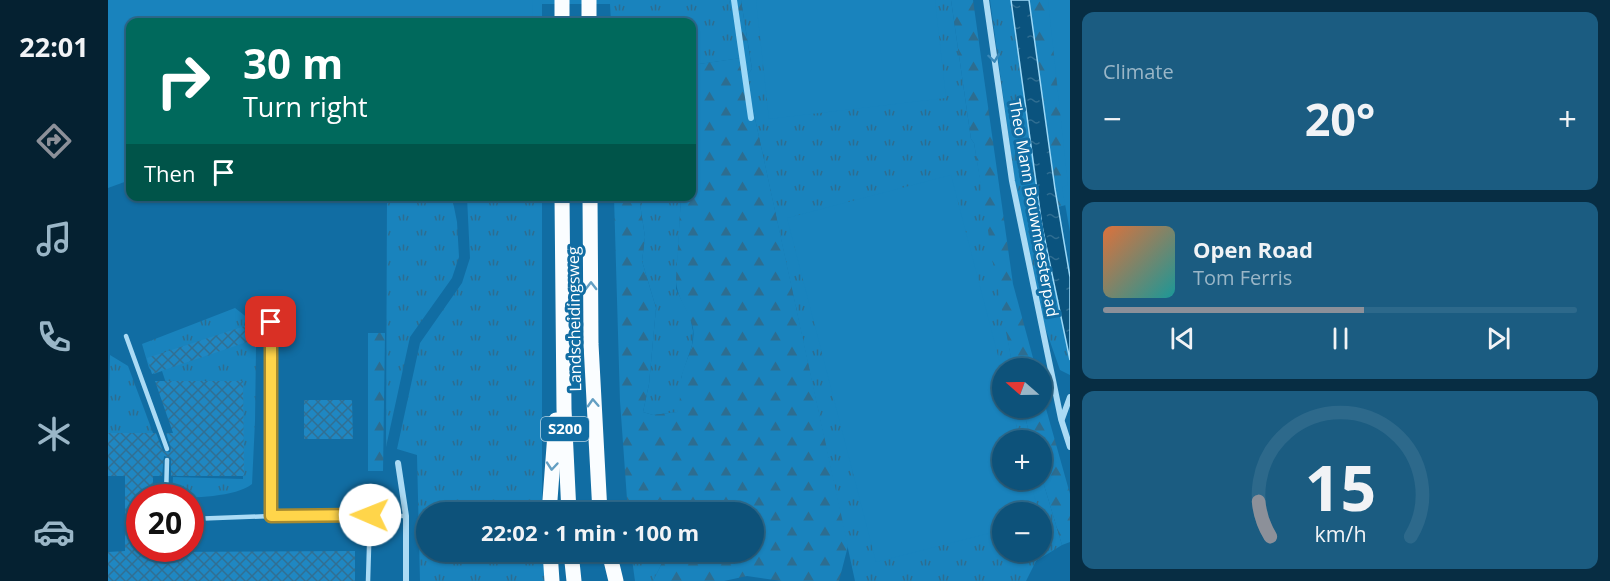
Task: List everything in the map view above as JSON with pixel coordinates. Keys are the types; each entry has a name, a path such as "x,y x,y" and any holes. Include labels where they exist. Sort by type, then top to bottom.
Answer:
{"main road":[{"path":"562,0 562,18"},
{"path":"589,0 589,18"},
{"name":"Landscheidingsweg","path":"562,201 563,345 569,502"},
{"name":"Landscheidingsweg","path":"590,201 591,344 600,502"},
{"path":"550,502 563,345"},
{"path":"551,562 552,581"},
{"path":"572,562 574,581"},
{"path":"604,562 605,581"},
{"path":"611,562 616,581"}],"street":[{"name":"Theo Mann Bouwmeesterpad","path":"986,0 1012,181 1061,419 1070,447"},
{"path":"1061,419 1070,397"},
{"path":"398,463 406,516 406,581"}],"lane":[{"path":"271,322 271,516"},
{"path":"126,336 167,449"},
{"path":"166,484 167,460"},
{"path":"368,581 370,515"},
{"path":"204,518 406,516"}],"green space":[{"path":"108,0 532,0 533,18 126,18 126,181 108,188"},
{"path":"481,0 729,0 742,58 696,64 696,18 611,18 610,4 542,4 542,18 460,18"},
{"path":"729,0 741,0 752,69 746,77 848,546 839,581 782,581 747,576 724,581 653,581 662,562 764,562 764,502 627,502 620,401 614,201 641,201 645,237 642,261 656,308 649,384 643,412 653,415 677,412 682,373 693,335 693,328 678,292 676,279 681,201 696,201 696,64 741,58"},
{"path":"741,0 951,0 971,139 974,143 1011,358 992,358 992,418 1025,418 1028,430 992,430 992,490 1046,490 1049,502 992,502 992,562 1036,562 1026,581 855,581 746,77 752,69"},
{"path":"756,0 935,0 946,98 769,119"},
{"path":"951,0 973,0 1013,284 1033,358 1011,358 974,143 971,139"},
{"path":"990,0 1011,0 1042,226 1070,360 1070,375 1060,370 1039,310 1018,205"},
{"path":"1029,0 1070,0 1070,204 1058,207"},
{"path":"1048,0 1070,0 1070,232 1062,187 1068,185"},
{"path":"951,175 999,358 992,358 992,418 1014,418 1017,430 992,430 992,490 1033,490 1036,502 992,502 992,533 876,562 787,218"},
{"path":"387,201 453,201 457,222 459,257 452,278 410,337 386,447"},
{"path":"467,201 542,201 542,502 418,502 417,455 397,449 420,343 462,283 470,258"},
{"path":"641,201 681,201 676,289 690,317 693,331 692,345 681,378 681,400 678,412 653,415 643,412 649,384 656,308 642,261 645,237"},
{"path":"235,308 253,322 256,347 252,484 236,492 204,497 204,484 173,484 173,477 243,479 243,382 166,383 162,371 154,374 149,368 142,344"},
{"path":"368,333 385,333 383,471 368,471"},
{"path":"110,355 128,366 153,433 108,433"},
{"path":"1025,418 1049,418 1052,430 1028,430"},
{"path":"1052,430 1070,494 1070,542 1062,545 1052,512 1052,502 1049,502 1046,490 1052,490"},
{"path":"1052,512 1062,545 1052,551"},
{"path":"420,562 544,562 545,581 420,581"},
{"path":"632,562 662,562 653,581 635,581"}],"water":[{"path":"1011,0 1029,0 1055,189 1070,277 1070,360 1042,226"}],"building":[{"path":"248,325 253,340 152,374 147,358"},
{"path":"155,381 243,381 244,476 171,476 171,458 164,456 162,476 153,476 153,484 126,484 126,562 204,562 204,552 355,551 355,581 108,581 108,552 125,551 125,476 108,476 108,433 156,433 163,451 170,452 171,448 166,433 173,433"},
{"path":"304,400 352,400 353,439 304,439"}],"waterway":[{"path":"734,0 751,118"}],"route":[{"path":"271,322 271,516 370,515"}]}
